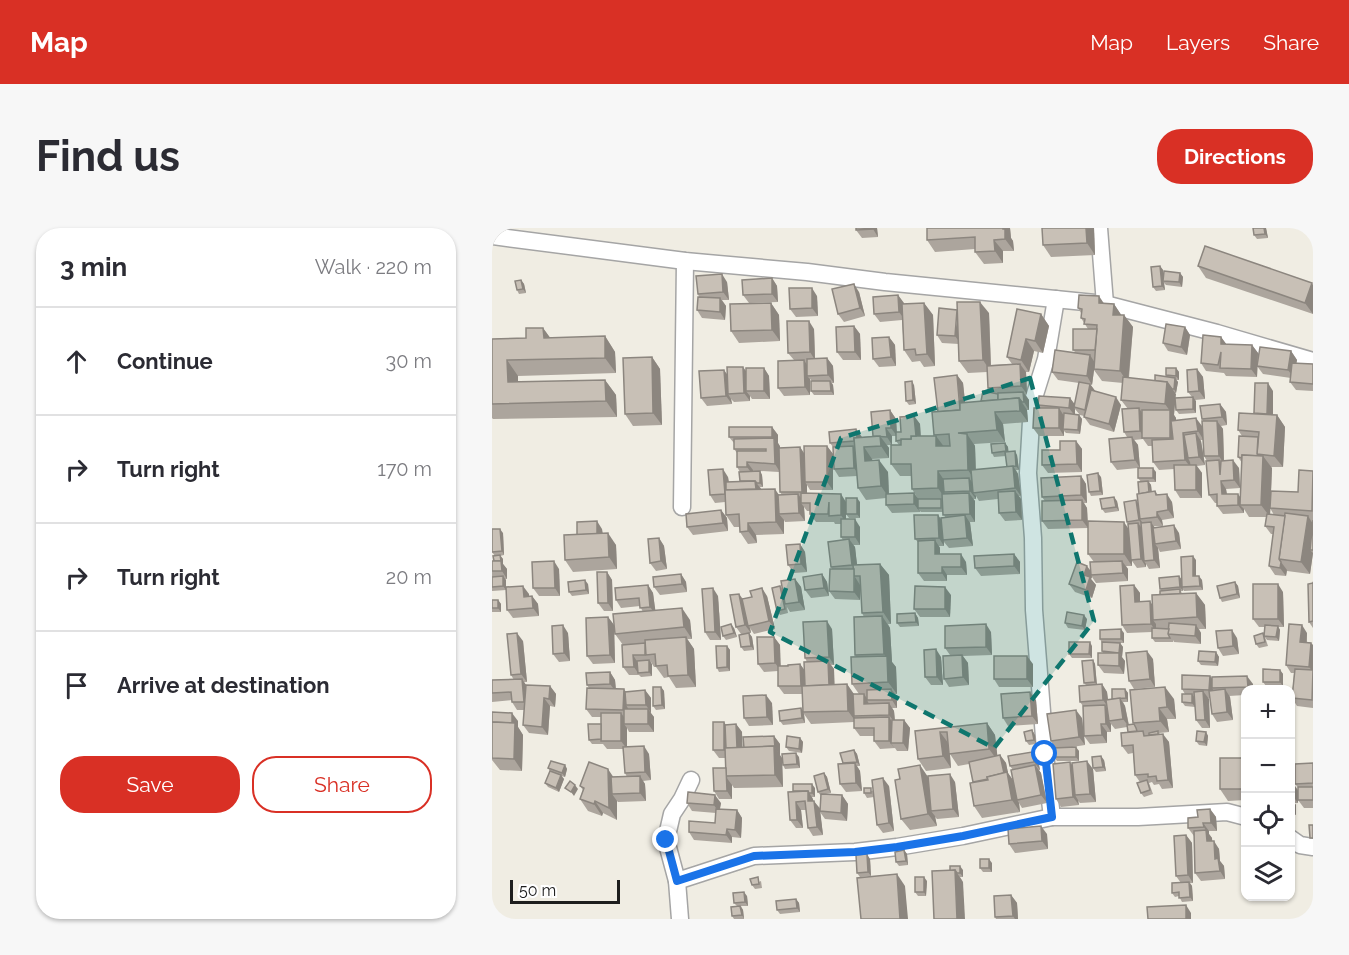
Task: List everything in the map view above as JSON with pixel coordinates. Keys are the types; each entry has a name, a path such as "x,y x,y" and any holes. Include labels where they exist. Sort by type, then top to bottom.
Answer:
{"street":[{"path":"1099,228 1105,304"},
{"path":"492,236 685,261 1105,304 1313,361"},
{"path":"682,507 685,261"},
{"path":"1052,817 1035,622 1033,538 1028,472 1032,404 1046,359 1056,299"},
{"path":"680,919 677,881 666,840 672,814 691,780"},
{"path":"677,881 754,856 855,852 897,847 1052,817 1138,817 1227,812 1241,817"},
{"path":"1295,842 1300,845 1313,847"}],"highlighted area":[{"path":"1030,378 1094,621 994,748 770,632 841,438"}],"building":[{"path":"856,228 873,228 873,229 856,230"},
{"path":"927,228 1003,228 1005,239 994,240 995,251 975,252 975,237 927,240"},
{"path":"1042,228 1086,228 1087,243 1043,245"},
{"path":"1253,228 1264,228 1265,234 1254,235"},
{"path":"1205,246 1312,283 1305,303 1198,266"},
{"path":"1160,266 1162,286 1153,287 1151,267"},
{"path":"1164,271 1180,273 1179,282 1163,281"},
{"path":"722,274 723,292 698,294 696,276"},
{"path":"772,278 772,294 743,295 742,280"},
{"path":"521,280 523,289 517,290 515,281"},
{"path":"854,284 860,308 838,314 832,289"},
{"path":"789,288 812,288 812,308 790,309"},
{"path":"898,295 899,312 874,314 873,297"},
{"path":"1079,295 1099,296 1099,303 1114,304 1113,315 1124,315 1120,371 1094,369 1097,325 1084,324 1085,319 1081,318 1082,309 1078,308"},
{"path":"698,297 720,298 720,312 697,310"},
{"path":"957,302 980,302 983,360 959,361"},
{"path":"771,303 772,330 731,331 730,304"},
{"path":"924,303 927,354 916,355 915,349 904,350 902,304"},
{"path":"939,308 957,310 955,336 937,335"},
{"path":"1017,309 1041,314 1035,341 1026,339 1021,360 1007,357"},
{"path":"787,321 809,321 810,352 788,353"},
{"path":"1166,324 1185,327 1181,347 1163,343"},
{"path":"854,326 855,352 837,352 836,327"},
{"path":"526,328 543,328 544,338 605,336 605,358 507,360 508,382 605,380 606,401 492,404 492,339 526,338"},
{"path":"1073,329 1097,329 1095,350 1073,350"},
{"path":"1203,335 1221,337 1221,344 1252,345 1251,369 1220,368 1221,352 1218,365 1201,363"},
{"path":"889,337 891,357 873,359 872,338"},
{"path":"1260,347 1291,351 1288,370 1257,366"},
{"path":"1055,350 1090,355 1087,376 1052,372"},
{"path":"652,357 653,413 625,414 623,358"},
{"path":"827,358 828,375 807,376 807,359"},
{"path":"804,360 805,387 778,388 778,361"},
{"path":"1292,363 1313,364 1313,384 1290,382"},
{"path":"1020,364 1021,386 988,388 987,366"},
{"path":"727,367 743,367 744,393 728,394"},
{"path":"746,368 764,368 764,391 746,391"},
{"path":"1166,368 1176,368 1176,376 1166,375"},
{"path":"1197,369 1199,391 1188,392 1187,370"},
{"path":"724,370 726,396 701,398 699,371"},
{"path":"957,375 960,410 938,412 934,378"},
{"path":"1155,375 1175,378 1174,389 1167,382 1155,381"},
{"path":"1123,377 1167,382 1165,404 1121,400"},
{"path":"811,381 830,381 831,391 811,391"},
{"path":"912,381 913,400 906,401 905,382"},
{"path":"1079,382 1090,384 1085,410 1074,407"},
{"path":"1255,383 1268,383 1267,414 1254,413"},
{"path":"1091,390 1116,397 1109,424 1084,417"},
{"path":"983,391 998,394 998,400 981,401"},
{"path":"1023,392 1024,402 1019,398 998,400 998,393"},
{"path":"1039,396 1070,398 1069,408 1038,405"},
{"path":"1193,397 1193,409 1176,410 1175,398"},
{"path":"1019,398 1020,411 995,412 997,430 958,433 967,434 968,470 938,471 938,488 912,489 911,464 891,464 891,445 901,445 901,439 911,439 911,436 936,436 936,446 950,446 949,434 934,435 932,412 960,410 960,403"},
{"path":"1220,404 1222,417 1202,419 1200,406"},
{"path":"1034,408 1059,408 1059,428 1033,428"},
{"path":"1139,408 1140,431 1124,432 1122,409"},
{"path":"890,410 891,428 886,428 887,437 873,436 871,412"},
{"path":"1142,410 1170,410 1170,438 1142,438"},
{"path":"1064,413 1079,415 1078,430 1063,429"},
{"path":"1239,413 1277,415 1274,456 1257,454 1259,432 1238,430"},
{"path":"914,416 916,436 896,441 896,432 901,432 900,417"},
{"path":"1196,418 1198,431 1183,433 1185,460 1153,462 1152,440 1173,439 1171,421"},
{"path":"1202,421 1217,421 1219,456 1204,456"},
{"path":"729,427 772,427 772,437 729,437"},
{"path":"856,429 857,438 854,438 854,441 830,443 829,432"},
{"path":"1196,433 1199,457 1188,458 1184,435"},
{"path":"880,436 881,446 864,447 865,461 879,460 881,486 858,488 854,438"},
{"path":"1239,436 1258,437 1257,454 1259,456 1242,455 1242,458 1238,457"},
{"path":"1132,437 1135,460 1111,462 1109,439"},
{"path":"774,438 775,464 747,462 747,467 737,467 737,451 766,451 766,449 734,449 734,439"},
{"path":"1060,441 1076,441 1077,464 1042,465 1042,450 1060,450"},
{"path":"1005,443 1006,451 992,453 991,444"},
{"path":"804,446 827,446 827,482 805,482"},
{"path":"853,446 854,468 834,469 833,447"},
{"path":"800,447 802,492 780,492 779,448"},
{"path":"1015,451 1016,466 1007,467 1005,452"},
{"path":"1242,455 1263,456 1261,505 1240,505"},
{"path":"1219,460 1220,475 1221,461 1233,460 1234,480 1221,481 1222,494 1238,494 1238,505 1217,506 1217,494 1209,495 1206,461"},
{"path":"1174,465 1196,465 1196,490 1175,490"},
{"path":"1013,466 1015,488 973,493 971,470"},
{"path":"1138,468 1153,468 1153,478 1138,478"},
{"path":"723,469 725,494 710,495 708,470"},
{"path":"1299,470 1313,471 1312,511 1270,508 1271,491 1298,492"},
{"path":"760,471 760,483 740,481 739,472"},
{"path":"1098,473 1100,491 1089,492 1087,475"},
{"path":"1081,476 1081,495 1042,497 1041,478"},
{"path":"969,478 970,491 944,492 943,479"},
{"path":"755,481 756,489 726,490 726,482"},
{"path":"1148,481 1149,492 1139,494 1138,482"},
{"path":"775,489 776,522 748,523 748,531 740,532 739,514 726,515 725,490"},
{"path":"1015,491 1016,512 999,513 998,492"},
{"path":"1155,491 1156,495 1167,494 1168,510 1157,512 1157,517 1140,519 1137,494"},
{"path":"801,493 841,494 841,515 829,516 829,502 828,514 810,514 810,503 801,503"},
{"path":"914,493 914,504 886,505 886,494"},
{"path":"969,493 970,514 943,515 942,494"},
{"path":"798,494 799,513 779,514 778,495"},
{"path":"1114,497 1116,507 1102,509 1100,499"},
{"path":"846,498 857,498 857,514 846,514"},
{"path":"918,499 941,499 941,508 918,508"},
{"path":"1082,500 1082,520 1042,521 1042,501"},
{"path":"1136,500 1139,520 1127,522 1124,502"},
{"path":"721,510 723,523 687,527 686,514"},
{"path":"1285,513 1308,516 1301,562 1279,559"},
{"path":"1267,514 1285,516 1279,559 1280,568 1269,566 1274,527 1265,526"},
{"path":"914,515 938,515 939,538 915,539"},
{"path":"965,515 967,538 943,540 941,518"},
{"path":"841,519 855,519 855,537 841,537"},
{"path":"1313,520 1313,550 1310,550"},
{"path":"597,521 597,534 577,535 577,522"},
{"path":"1088,521 1124,522 1124,554 1088,554"},
{"path":"1151,522 1154,560 1144,561 1141,523"},
{"path":"1138,523 1141,559 1131,560 1128,524"},
{"path":"1174,525 1176,541 1155,544 1153,528"},
{"path":"492,529 500,529 502,551 492,552"},
{"path":"608,533 609,557 565,560 564,535"},
{"path":"659,538 661,561 650,563 648,539"},
{"path":"849,539 852,565 831,567 828,542"},
{"path":"935,540 935,554 961,554 961,567 942,567 942,573 918,573 918,541"},
{"path":"800,544 801,564 788,565 786,545"},
{"path":"1014,554 1014,566 975,568 974,556"},
{"path":"500,555 501,561 494,561 493,556"},
{"path":"1193,556 1193,576 1199,576 1200,586 1182,587 1181,557"},
{"path":"492,561 501,561 502,571 492,571"},
{"path":"554,561 555,588 533,588 532,562"},
{"path":"1122,561 1123,573 1091,575 1090,562"},
{"path":"1077,562 1087,566 1084,575 1090,577 1086,590 1069,584"},
{"path":"880,564 883,612 862,613 860,576 854,576 853,565"},
{"path":"830,569 854,569 854,592 829,591"},
{"path":"597,572 607,572 608,603 598,603"},
{"path":"681,574 682,584 654,587 653,577"},
{"path":"822,574 824,588 805,590 803,577"},
{"path":"503,576 503,586 492,587 492,577"},
{"path":"1179,576 1180,587 1160,589 1159,578"},
{"path":"795,579 799,602 785,604 781,581"},
{"path":"585,580 586,590 569,592 568,582"},
{"path":"1235,582 1237,594 1220,598 1217,586"},
{"path":"1313,583 1313,621 1309,622 1308,584"},
{"path":"1253,584 1278,584 1278,619 1253,619"},
{"path":"648,585 650,607 640,608 639,598 616,600 615,588"},
{"path":"1134,585 1135,602 1150,601 1151,624 1122,625 1120,586"},
{"path":"523,586 524,597 532,596 533,608 507,610 506,587"},
{"path":"780,586 785,609 777,611 772,588"},
{"path":"915,586 945,587 945,609 914,609"},
{"path":"713,588 715,632 705,632 702,589"},
{"path":"762,588 769,621 748,626 742,599 752,597 750,591"},
{"path":"1180,589 1180,594 1160,595 1160,591"},
{"path":"1196,593 1197,617 1153,620 1152,595"},
{"path":"739,594 745,625 736,627 730,595"},
{"path":"492,600 498,600 498,608 492,608"},
{"path":"682,608 684,627 615,634 613,614"},
{"path":"1067,612 1084,615 1082,626 1065,623"},
{"path":"915,613 916,622 897,623 897,614"},
{"path":"882,616 884,654 855,655 854,617"},
{"path":"608,617 610,655 587,656 586,618"},
{"path":"827,621 829,657 805,658 803,622"},
{"path":"1169,623 1196,625 1195,636 1168,634"},
{"path":"731,624 734,633 723,636 721,627"},
{"path":"986,624 986,647 945,648 945,626"},
{"path":"1289,624 1302,625 1300,642 1311,643 1309,667 1286,665"},
{"path":"563,625 564,653 553,654 552,626"},
{"path":"1265,625 1278,626 1276,637 1264,636"},
{"path":"1152,628 1169,629 1170,638 1152,638"},
{"path":"1121,629 1121,639 1100,639 1100,630"},
{"path":"1232,630 1233,646 1218,648 1216,631"},
{"path":"517,633 521,674 511,675 507,634"},
{"path":"749,633 751,646 741,647 739,635"},
{"path":"1263,633 1265,642 1256,644 1254,636"},
{"path":"686,637 688,675 668,676 667,665 656,666 655,654 646,655 645,640"},
{"path":"757,637 774,637 775,663 758,664"},
{"path":"1069,642 1090,642 1089,654 1069,654"},
{"path":"1102,642 1120,643 1119,653 1102,651"},
{"path":"645,643 645,655 633,655 634,667 623,667 622,645"},
{"path":"716,646 727,646 727,667 717,668"},
{"path":"936,649 937,677 925,677 924,650"},
{"path":"1147,651 1150,679 1129,681 1126,653"},
{"path":"1199,651 1216,652 1215,662 1198,661"},
{"path":"1098,653 1119,653 1119,666 1098,665"},
{"path":"962,655 963,677 944,679 943,656"},
{"path":"887,656 888,682 852,684 851,657"},
{"path":"994,656 1027,656 1027,679 994,679"},
{"path":"649,660 649,672 638,673 637,661"},
{"path":"1093,660 1095,682 1084,683 1082,661"},
{"path":"828,661 829,685 805,686 804,662"},
{"path":"800,664 801,686 778,686 778,666"},
{"path":"1263,669 1280,670 1280,682 1263,682"},
{"path":"1295,669 1313,670 1312,700 1295,698"},
{"path":"610,672 610,684 587,685 586,673"},
{"path":"1182,675 1210,676 1209,690 1182,689"},
{"path":"1247,676 1248,685 1212,688 1212,677"},
{"path":"522,679 524,702 512,702 511,692 492,693 492,680"},
{"path":"847,684 848,711 803,712 802,686"},
{"path":"1102,684 1103,700 1080,702 1079,686"},
{"path":"526,685 550,686 549,699 544,698 542,727 523,725"},
{"path":"653,687 661,687 662,705 653,706"},
{"path":"1165,687 1167,707 1159,708 1160,721 1133,723 1130,690"},
{"path":"587,688 624,689 623,710 586,709"},
{"path":"891,689 892,700 867,700 867,690"},
{"path":"1112,689 1125,689 1126,698 1112,699"},
{"path":"1225,689 1227,712 1212,714 1209,691"},
{"path":"645,690 646,705 626,705 625,692"},
{"path":"1203,691 1205,720 1196,720 1194,692"},
{"path":"1030,692 1032,716 1003,718 1001,694"},
{"path":"853,694 864,694 864,704 889,703 889,715 854,716"},
{"path":"1182,694 1192,694 1192,703 1182,702"},
{"path":"766,695 767,717 744,718 743,696"},
{"path":"1120,698 1123,719 1109,721 1106,700"},
{"path":"1105,705 1106,724 1101,724 1102,735 1084,736 1083,706"},
{"path":"801,708 802,718 780,721 779,711"},
{"path":"624,709 648,709 648,724 624,724"},
{"path":"1076,710 1079,737 1051,741 1047,714"},
{"path":"492,712 512,713 512,723 492,722"},
{"path":"601,713 621,713 621,741 601,741"},
{"path":"889,717 889,741 874,741 874,728 854,728 854,718"},
{"path":"892,720 904,720 903,743 891,743"},
{"path":"492,722 515,723 514,759 492,758"},
{"path":"713,722 724,722 724,750 713,750"},
{"path":"987,723 989,749 949,754 947,732 940,732 943,756 918,759 915,731"},
{"path":"588,724 601,724 601,739 589,740"},
{"path":"736,724 737,748 726,748 725,725"},
{"path":"1134,724 1137,731 1128,732 1127,725"},
{"path":"1032,730 1034,740 1026,741 1024,732"},
{"path":"1143,731 1144,736 1163,734 1168,780 1157,781 1156,776 1148,777 1148,774 1135,775 1133,745 1122,746 1121,733"},
{"path":"1197,731 1206,732 1204,742 1196,741"},
{"path":"774,736 775,748 774,746 744,748 743,737"},
{"path":"787,736 800,738 799,749 786,747"},
{"path":"644,746 645,772 625,773 623,747"},
{"path":"774,746 775,775 726,776 725,748"},
{"path":"1076,747 1076,757 1054,757 1053,748"},
{"path":"854,750 857,762 843,763 840,753"},
{"path":"1032,752 1034,762 1010,766 1008,756"},
{"path":"796,753 797,764 783,765 782,754"},
{"path":"1000,755 1004,773 973,782 969,762"},
{"path":"1101,756 1103,767 1093,768 1092,757"},
{"path":"1220,758 1241,758 1241,789 1220,789"},
{"path":"551,761 565,765 562,773 548,768"},
{"path":"1087,761 1090,794 1075,795 1072,763"},
{"path":"589,762 608,769 609,808 595,801 594,804 580,799 584,788 580,786"},
{"path":"1070,762 1073,797 1056,799 1053,764"},
{"path":"855,763 856,783 840,784 838,764"},
{"path":"1313,763 1313,783 1295,784 1295,764"},
{"path":"920,765 928,814 901,819 895,780 900,779 898,769"},
{"path":"1035,765 1041,795 1017,800 1011,770"},
{"path":"713,768 726,768 727,791 714,791"},
{"path":"550,771 561,775 556,788 545,783"},
{"path":"1007,772 1012,800 974,806 970,783 988,780 987,777"},
{"path":"824,773 828,789 818,792 814,776"},
{"path":"950,774 953,809 931,811 928,776"},
{"path":"640,776 640,793 612,794 611,777"},
{"path":"883,778 889,823 877,825 872,780"},
{"path":"1147,780 1150,790 1141,793 1137,783"},
{"path":"570,781 575,785 571,792 565,788"},
{"path":"793,784 812,784 812,793 793,791"},
{"path":"1298,787 1313,787 1313,800 1298,800"},
{"path":"864,788 871,788 871,793 864,793"},
{"path":"808,791 808,801 814,801 817,827 808,828 805,801 796,802 797,820 790,820 788,792"},
{"path":"688,792 715,795 714,805 687,803"},
{"path":"821,794 842,795 841,813 820,811"},
{"path":"716,809 737,810 735,830 727,829 726,835 689,832 689,821 715,823"},
{"path":"1210,809 1211,823 1203,823 1204,827 1188,828 1188,818 1198,817 1197,810"},
{"path":"1309,825 1313,825 1313,838 1310,838"},
{"path":"1041,826 1042,841 1009,844 1008,829"},
{"path":"1206,830 1207,841 1214,841 1215,859 1218,858 1220,871 1195,873 1194,831"},
{"path":"1186,835 1188,875 1176,876 1174,836"},
{"path":"904,850 906,861 896,862 895,852"},
{"path":"867,854 868,872 857,873 856,855"},
{"path":"980,859 989,859 989,868 980,868"},
{"path":"950,866 960,866 960,873 955,870 950,871"},
{"path":"955,870 957,919 934,919 932,871"},
{"path":"897,874 900,919 861,919 857,878"},
{"path":"758,877 759,884 752,885 750,879"},
{"path":"915,877 924,877 924,892 915,892"},
{"path":"1189,882 1190,897 1179,898 1179,892 1172,893 1172,883"},
{"path":"744,892 745,902 734,903 733,893"},
{"path":"1011,895 1013,916 995,917 994,896"},
{"path":"796,899 797,908 777,910 776,901"},
{"path":"1186,905 1186,919 1148,919 1147,907"},
{"path":"740,906 742,915 732,916 731,907"}],"route":[{"path":"666,840 677,881 754,856 855,852 897,847 1052,817 1045,754"}]}
